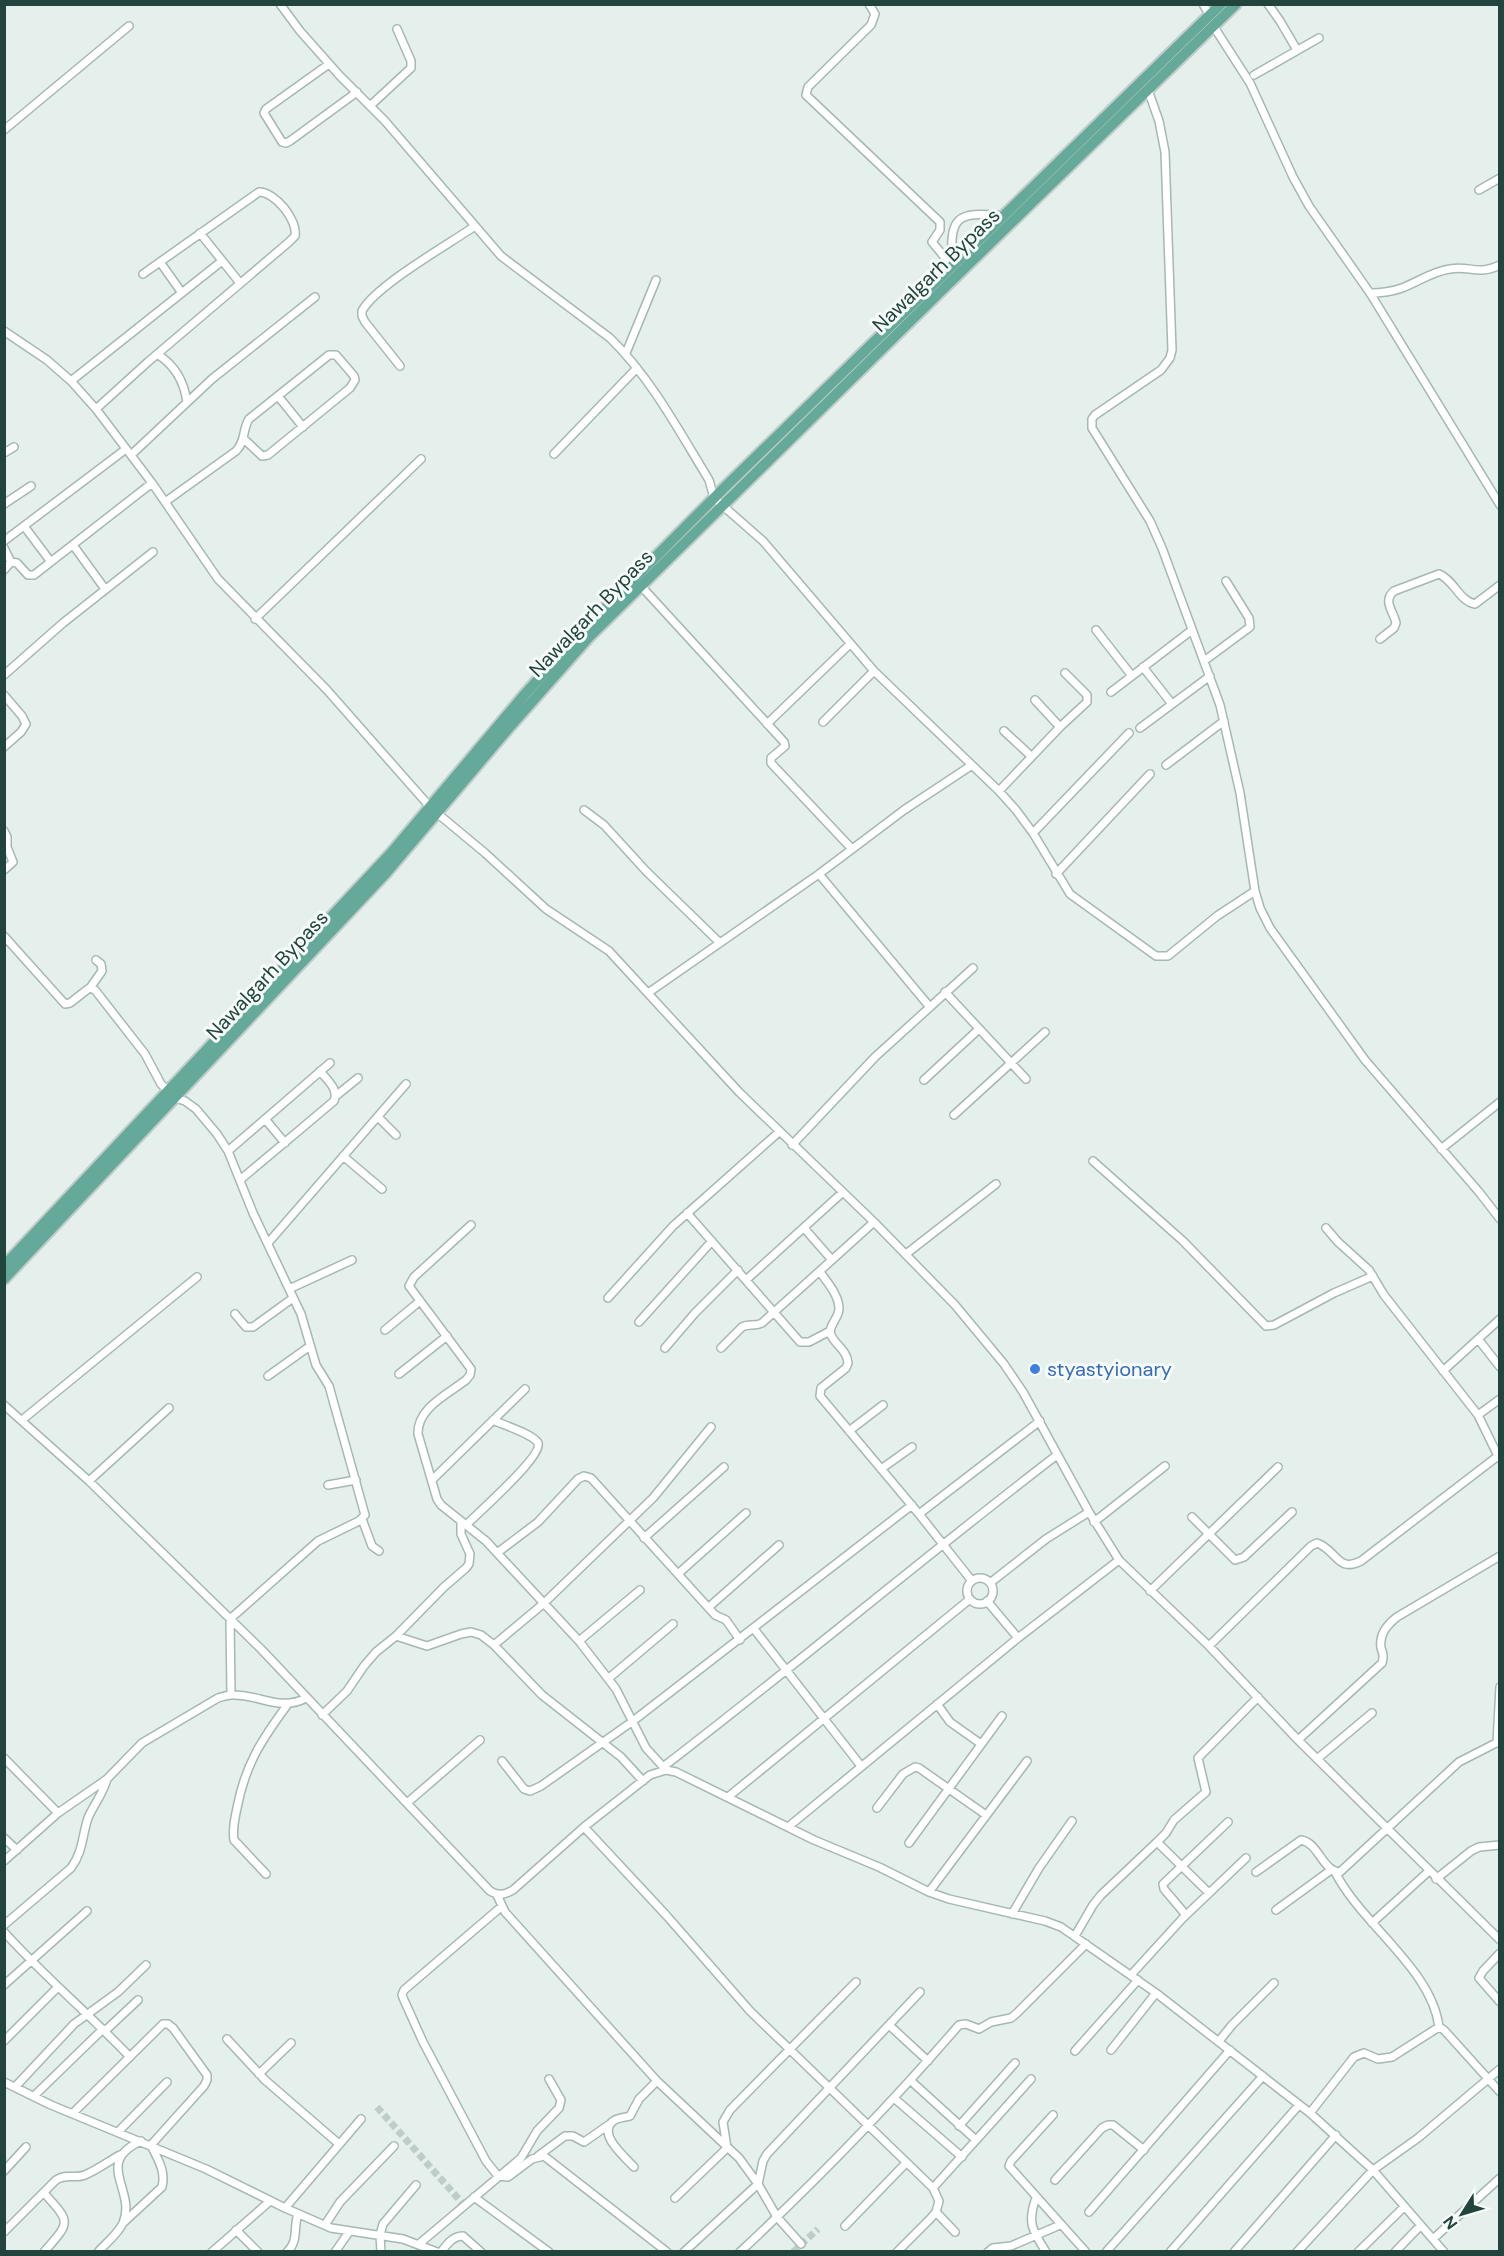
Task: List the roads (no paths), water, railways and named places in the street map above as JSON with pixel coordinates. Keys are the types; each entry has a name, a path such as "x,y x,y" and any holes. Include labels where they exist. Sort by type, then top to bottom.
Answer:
{"main road":[{"name":"Nawalgarh Bypass","path":"434,811 589,638 641,586 718,502 952,266 1218,12 1236,4"},
{"name":"Nawalgarh Bypass","path":"4,1266 172,1096 386,873 540,677 586,627 1214,27 1218,12"},
{"name":"Nawalgarh Bypass","path":"4,1278 172,1096"}],"street":[{"path":"280,4 329,64 371,105 501,256 610,338 626,353 709,480 718,502 763,541 874,671 999,791 1033,833 1070,894 1162,958 1173,952 1217,916 1255,891"},
{"path":"869,4 874,14 871,25 808,87 806,96 940,222 940,230 932,242 952,266"},
{"path":"1203,4 1218,12"},
{"path":"1268,4 1297,50"},
{"path":"4,130 129,26"},
{"path":"1214,27 1250,83 1288,167 1309,206 1370,293 1500,505"},
{"path":"371,105 411,68 411,61 396,29"},
{"path":"1254,75 1318,38"},
{"path":"329,64 266,108 265,117 282,142 291,141 357,92"},
{"path":"1148,90 1159,121 1165,152 1170,358 1161,370 1095,415 1091,423 1150,521 1210,676 1224,720 1242,803 1255,891 1270,928 1365,1060 1500,1219"},
{"path":"1479,190 1500,178"},
{"path":"96,409 295,236 295,224 273,196 266,192 259,192 143,274"},
{"path":"952,266 952,230 958,220 968,214 1004,216"},
{"path":"400,366 365,322 362,311 372,299 400,276 475,226"},
{"path":"200,233 240,283"},
{"path":"71,381 222,261"},
{"path":"160,262 182,293"},
{"path":"1370,293 1404,287 1453,268 1475,271 1487,270 1500,265"},
{"path":"626,353 656,280"},
{"path":"4,541 128,452 212,379 315,297"},
{"path":"4,331 47,360 71,381 96,409 152,483 218,579 327,690 434,811 485,853 546,909 609,951 703,1055 792,1145 906,1254 983,1337 1004,1364 1040,1422 1094,1521 1119,1560 1209,1646 1298,1740 1500,1940"},
{"path":"165,502 236,451 244,439 245,424 249,419 330,354 333,353 340,357 354,376 354,385 265,457 244,439"},
{"path":"157,354 166,360 182,380 187,402"},
{"path":"554,454 637,368"},
{"path":"278,396 303,427"},
{"path":"4,453 14,447"},
{"path":"255,618 421,459"},
{"path":"4,570 11,562 17,562 31,576 152,483"},
{"path":"4,504 31,486"},
{"path":"24,526 51,562"},
{"path":"73,545 105,589"},
{"path":"4,548 11,562"},
{"path":"4,675 105,589 153,552"},
{"path":"1380,639 1394,628 1396,623 1388,602 1394,591 1439,574 1445,577 1467,601 1475,604 1500,585"},
{"path":"1204,661 1250,627 1249,618 1226,580"},
{"path":"641,586 785,744 771,758 771,763 852,849"},
{"path":"1096,630 1132,676"},
{"path":"1111,692 1192,630"},
{"path":"767,724 850,644"},
{"path":"1143,668 1172,704"},
{"path":"823,722 874,671"},
{"path":"999,791 1088,700 1087,695 1065,673"},
{"path":"1140,728 1210,676"},
{"path":"4,694 26,724 21,732 4,747"},
{"path":"1035,700 1060,727"},
{"path":"1166,765 1224,720"},
{"path":"1004,731 1031,756"},
{"path":"1033,833 1129,734"},
{"path":"648,993 819,874 904,810 972,765"},
{"path":"1056,874 1150,774"},
{"path":"584,810 603,825 646,871 720,942"},
{"path":"4,831 7,848 13,862 4,870"},
{"path":"819,874 929,1006"},
{"path":"4,936 62,1002 68,1005 90,988 102,971 101,964 96,960"},
{"path":"792,1145 875,1057 973,968"},
{"path":"90,988 95,990 128,1031 172,1096 196,1109 228,1151 307,1330 316,1365 329,1386 365,1510 362,1519 372,1546 379,1551"},
{"path":"945,992 1026,1079"},
{"path":"924,1080 979,1029"},
{"path":"954,1115 1045,1032"},
{"path":"228,1151 330,1063"},
{"path":"320,1071 335,1089 337,1095"},
{"path":"240,1180 329,1107 337,1095 358,1078"},
{"path":"268,1243 406,1084"},
{"path":"1441,1149 1500,1102"},
{"path":"378,1117 396,1135"},
{"path":"265,1119 285,1143"},
{"path":"608,1298 659,1240 779,1132"},
{"path":"344,1156 382,1189"},
{"path":"1093,1161 1183,1241 1266,1326 1274,1325 1334,1293 1373,1276"},
{"path":"906,1254 996,1184"},
{"path":"746,1280 843,1192"},
{"path":"687,1213 800,1342 809,1342 830,1331 838,1315 840,1308 834,1292 820,1272"},
{"path":"722,1348 742,1327 758,1326 775,1312 874,1222"},
{"path":"471,1225 410,1281 411,1290 471,1369 466,1380 427,1410 418,1424 418,1434 432,1480 441,1505 486,1541 579,1641 609,1678 624,1701 646,1748 665,1768 929,1892 949,1899 1045,1921 1075,1936 1156,1993 1336,2135 1373,2170 1444,2252"},
{"path":"804,1228 832,1260"},
{"path":"1209,1646 1311,1546 1317,1543 1324,1545 1343,1564 1352,1566 1499,1458 1478,1414 1384,1295 1365,1265 1338,1242 1326,1228"},
{"path":"639,1322 712,1241"},
{"path":"289,1289 352,1260"},
{"path":"665,1348 695,1313 738,1270"},
{"path":"22,1420 197,1277"},
{"path":"235,1314 249,1328 293,1298"},
{"path":"385,1330 420,1301"},
{"path":"1443,1371 1500,1319"},
{"path":"830,1331 846,1354 848,1363 846,1368 821,1389 820,1396 972,1581"},
{"path":"399,1374 447,1336"},
{"path":"1478,1339 1498,1363"},
{"path":"268,1376 310,1346"},
{"path":"432,1480 525,1389"},
{"path":"1478,1414 1500,1399"},
{"path":"4,1405 89,1480 230,1619 497,1895 501,1907 657,2080 739,2158 759,2184 777,2217 801,2244"},
{"path":"849,1431 883,1405"},
{"path":"89,1480 169,1408"},
{"path":"322,1715 347,1691 370,1658 396,1636 469,1564 470,1554 461,1534 463,1523 517,1475 539,1449 538,1443 531,1436 493,1420"},
{"path":"919,1514 1040,1422"},
{"path":"494,1644 543,1604 653,1498 711,1427"},
{"path":"881,1469 912,1447"},
{"path":"497,1895 506,1895 513,1890 584,1827 643,1781 665,1768 942,1543 1057,1455"},
{"path":"1094,1521 1165,1466"},
{"path":"644,1538 724,1467"},
{"path":"1150,1591 1278,1467"},
{"path":"497,1553 538,1522 570,1486 585,1476 591,1478 715,1615 729,1623 740,1640"},
{"path":"328,1485 356,1480"},
{"path":"502,1761 525,1789 534,1791 633,1721 912,1506"},
{"path":"990,1583 1046,1539 1089,1512"},
{"path":"1192,1517 1231,1558 1240,1560 1292,1512"},
{"path":"679,1573 746,1513"},
{"path":"231,1695 230,1619 318,1541 362,1519"},
{"path":"709,1607 779,1545"},
{"path":"1298,1740 1382,1663 1384,1656 1381,1637 1386,1626 1397,1617 1500,1556"},
{"path":"788,1827 1018,1638 1119,1560"},
{"path":"979,1578 990,1583 992,1594 987,1601 976,1603 970,1599 968,1587 972,1581 979,1578"},
{"path":"579,1641 640,1590"},
{"path":"728,1797 970,1599"},
{"path":"987,1601 1018,1638"},
{"path":"609,1678 673,1624"},
{"path":"754,1629 822,1719 861,1766"},
{"path":"396,1636 427,1646 471,1632 481,1635 494,1644 542,1695 627,1762 643,1781"},
{"path":"1276,1910 1333,1871 1345,1869 1459,1762 1498,1742 1500,1687"},
{"path":"4,1861 58,1813 107,1779 142,1743 218,1698 231,1695 275,1704 288,1704 306,1698"},
{"path":"1075,1936 1101,1895 1166,1833 1174,1820 1206,1792 1198,1758 1258,1697"},
{"path":"266,1874 234,1840 234,1825 241,1786 251,1760 262,1739 288,1704"},
{"path":"937,1704 950,1722 981,1744"},
{"path":"1317,1759 1372,1713"},
{"path":"909,1843 1002,1716"},
{"path":"407,1803 480,1740"},
{"path":"4,1758 58,1813"},
{"path":"929,1892 1027,1761"},
{"path":"877,1808 903,1774 919,1767 986,1815"},
{"path":"4,1925 71,1868 78,1858 88,1820 104,1791 107,1779"},
{"path":"1011,1914 1039,1868 1072,1821"},
{"path":"1186,1915 1163,1887 1164,1881 1228,1822"},
{"path":"584,1827 651,1898 743,2003 933,2188 939,2201 936,2212 903,2250"},
{"path":"4,1838 17,1850"},
{"path":"1256,1872 1301,1840 1309,1843 1424,1985 1433,2001 1439,2026 1500,2092"},
{"path":"1157,1842 1209,1893"},
{"path":"1436,1879 1471,1851 1479,1847 1500,1845"},
{"path":"1131,1975 1186,1915 1246,1858"},
{"path":"1372,1923 1429,1871"},
{"path":"501,1907 408,1985 402,1995 443,2081 486,2161 498,2176 507,2177 565,2136 573,2136 585,2142 618,2118 630,2115 639,2100 657,2080"},
{"path":"4,1985 87,1911"},
{"path":"4,1932 57,1988 87,2013 130,2057"},
{"path":"740,2252 867,2126 959,2025 963,2023 979,2029 1017,2013 1086,1944"},
{"path":"1500,1953 1479,1978 1500,2002"},
{"path":"16,2086 54,2044 87,2013 118,1992 146,1965"},
{"path":"1075,2051 1138,1980"},
{"path":"727,2148 723,2129 725,2117 856,1982"},
{"path":"1219,2042 1232,2025 1274,1983"},
{"path":"4,2041 57,1988"},
{"path":"684,2252 759,2184 762,2162 767,2154 920,1992"},
{"path":"1111,2050 1156,1993"},
{"path":"34,2096 138,2000"},
{"path":"73,2113 159,2028 168,2024 207,2075 207,2080 151,2145"},
{"path":"889,2025 928,2061"},
{"path":"1310,2113 1354,2056 1364,2053 1378,2059 1392,2057 1439,2026"},
{"path":"226,2039 259,2074 339,2144"},
{"path":"259,2074 291,2043"},
{"path":"1089,2212 1230,2050"},
{"path":"959,2126 1016,2063"},
{"path":"1297,2252 1373,2170 1418,2138 1500,2069"},
{"path":"1106,2252 1263,2076"},
{"path":"418,2244 521,2158 537,2131 559,2108 561,2100 549,2079"},
{"path":"933,2188 1031,2079"},
{"path":"910,2080 976,2140"},
{"path":"5,2081 34,2096 242,2185 270,2201 325,2225 349,2232 402,2239 439,2252 452,2239 463,2236 481,2252"},
{"path":"118,2132 167,2082"},
{"path":"894,2098 962,2157"},
{"path":"1170,2252 1299,2104"},
{"path":"1053,2115 1009,2166 1086,2252"},
{"path":"285,2208 361,2119"},
{"path":"610,2124 608,2133 612,2141 634,2167"},
{"path":"1055,2180 1102,2128 1108,2125 1113,2125 1143,2150"},
{"path":"1234,2252 1336,2135"},
{"path":"4,2232 63,2176 84,2175 120,2155 127,2147 141,2142"},
{"path":"98,2252 123,2223 162,2187 164,2179 162,2167 151,2145"},
{"path":"325,2225 340,2202 394,2146"},
{"path":"4,2171 26,2147"},
{"path":"675,2198 727,2148"},
{"path":"120,2155 118,2163 125,2211 123,2223"},
{"path":"538,2156 544,2156 667,2252"},
{"path":"845,2226 906,2163"},
{"path":"1433,2239 1500,2178"},
{"path":"381,2252 380,2235 383,2224 416,2185"},
{"path":"44,2193 62,2212 66,2220 65,2227 44,2252"},
{"path":"474,2197 549,2252"},
{"path":"1036,2198 1030,2214 1036,2235 1046,2252"},
{"path":"212,2252 270,2201"},
{"path":"1358,2252 1404,2207"},
{"path":"936,2212 955,2232"},
{"path":"287,2252 294,2246 296,2240 295,2223 298,2214"},
{"path":"988,2252 993,2248 1012,2248 1060,2225"},
{"path":"1395,2252 1420,2226"},
{"path":"236,2230 258,2252"},
{"path":"334,2252 349,2232"}],"tunnel":[{"path":"377,2107 464,2205"},
{"path":"793,2252 818,2229"}],"place":[{"name":"styastyionary","path":"1035,1369"}]}
